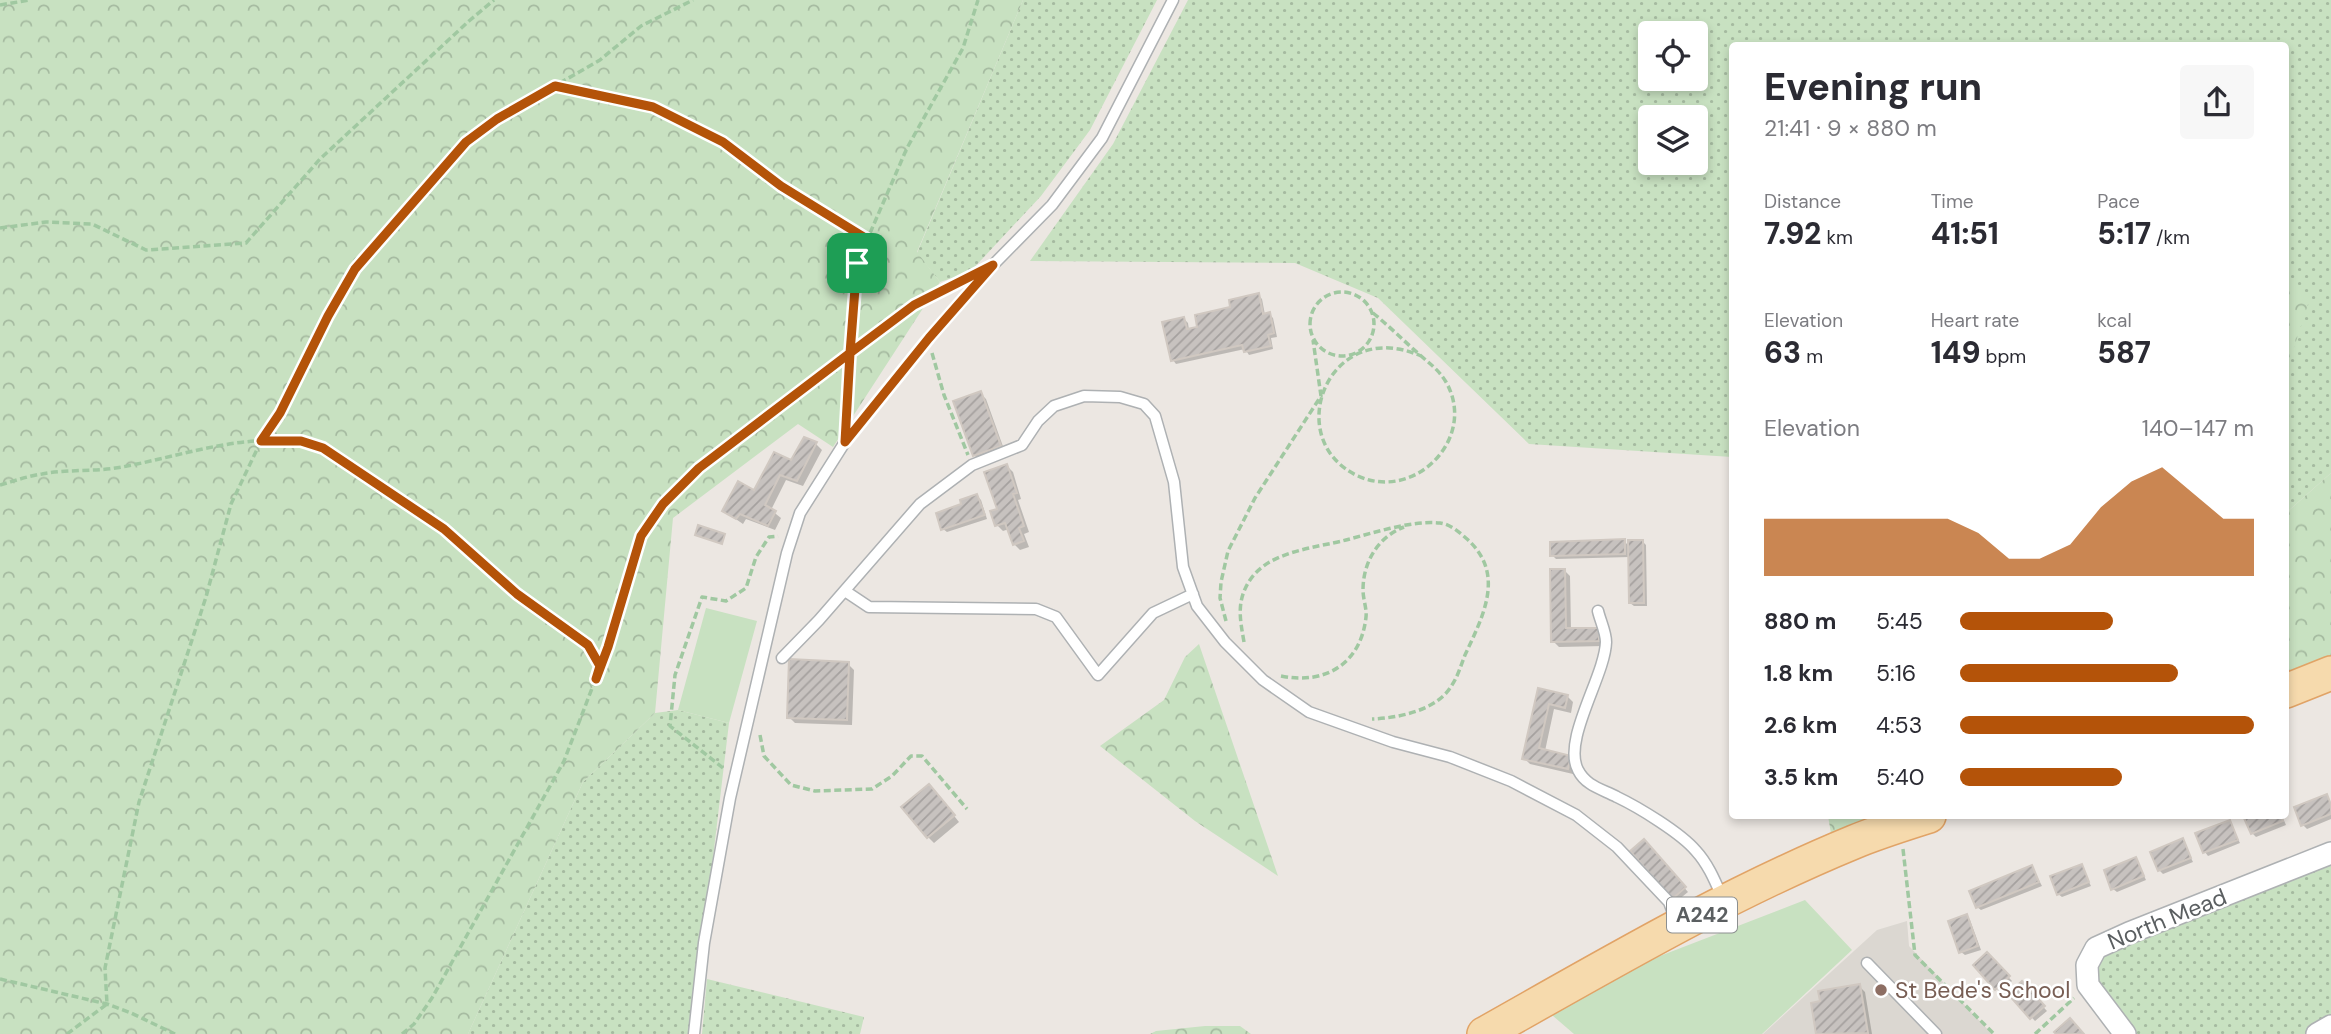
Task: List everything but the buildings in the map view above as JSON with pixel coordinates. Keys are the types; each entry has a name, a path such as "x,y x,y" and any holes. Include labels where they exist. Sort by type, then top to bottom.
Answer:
{"main road":[{"path":"2289,690 2331,673"},
{"name":"A242","path":"1484,1034 1629,952 1773,878 1834,850 1915,821"}],"street":[{"name":"North Mead","path":"2088,985 2087,965 2096,948 2331,853"},
{"path":"2088,985 2125,1034"},
{"path":"2317,1034 2331,1026"}],"lane":[{"path":"694,1034 704,943 735,778 800,513 845,442 929,338 993,265 1052,205 1102,138 1173,0"},
{"path":"782,658 845,592 920,504 972,466 1022,445 1038,422 1054,406 1084,396 1120,397 1144,404 1155,416 1174,482 1183,566 1197,606 1218,633 1263,680 1309,712 1393,742 1450,757 1511,781 1576,815 1617,847 1669,902 1679,927"},
{"path":"845,592 869,607 1036,609 1056,617 1098,675 1153,612 1193,594"},
{"path":"1598,611 1606,641 1575,745 1577,769 1594,787 1616,796 1657,820 1695,849 1707,866 1724,903"},
{"path":"1867,962 1936,1034"}],"path":[{"path":"0,5 30,0"},
{"path":"0,228 46,222 92,224 146,250 246,243 320,159 469,20 494,0"},
{"path":"107,1004 105,968 139,802 206,597 231,504 261,441 280,413 328,316 355,269 466,142 497,119 600,60 641,26 693,0"},
{"path":"845,442 857,263 907,148 963,48 978,0"},
{"path":"555,86 653,107 723,142 781,186 867,239"},
{"path":"402,1034 414,1024 432,998 564,761 608,647 641,536 663,504 699,468 914,305 993,265"},
{"path":"1349,292 1367,303 1373,313 1436,367 1447,383 1453,400 1455,419 1451,438 1442,454 1429,468 1394,482 1357,476 1341,465 1329,451 1321,433 1321,396 1313,340 1310,319 1319,300 1328,294 1349,292"},
{"path":"1227,626 1220,598 1228,551 1255,499 1321,396 1329,379 1341,364 1370,340 1374,331 1373,313"},
{"path":"929,338 944,395 972,466"},
{"path":"1313,340 1328,354 1347,356 1372,348 1389,347 1405,349 1421,356"},
{"path":"0,485 42,473 120,468 224,444 301,441 323,448 444,529 517,594 588,645 600,666 596,679"},
{"path":"1239,643 1245,650 1238,608 1250,580 1264,566 1284,555 1404,527 1432,522 1444,523 1476,547 1488,571 1484,612 1451,687 1435,703 1400,715 1366,718"},
{"path":"1280,680 1271,673 1297,679 1314,677 1332,673 1346,662 1357,648 1363,630 1366,615 1364,574 1370,556 1390,532 1404,527"},
{"path":"735,778 670,726 675,675 702,597 726,601 746,588 756,557 769,537 794,533"},
{"path":"758,729 764,756 791,785 815,792 872,789 892,776 911,756 922,756 967,808"},
{"path":"1915,821 1914,955 1994,1034"},
{"path":"0,979 107,1004 175,1034"},
{"path":"2035,1034 2088,985"},
{"path":"67,1034 107,1004"}],"shaded area":[{"name":"St Bede's School","path":"1907,921 1909,946 1992,1034 1763,1034 1877,930"}],"green space":[{"path":"0,0 1023,0 917,252 940,282 833,447 798,424 673,518 655,713 583,782 468,1034 0,1034"},
{"path":"1023,0 1157,0 1090,130 1041,196 970,272 940,282 917,253"},
{"path":"1188,0 2331,0 2331,473 2289,510 2289,42 1729,42 1729,457 1529,444 1378,298 1295,263 1030,261 1113,144"},
{"path":"2289,286 2311,295 2289,363"},
{"path":"2331,473 2331,673 2289,690 2289,510"},
{"path":"706,608 757,621 729,723 678,710"},
{"path":"1199,644 1278,876 1195,821 1100,746 1164,700 1185,657"},
{"path":"678,710 729,723 692,1034 468,1034 583,782 655,713"},
{"path":"1829,819 1921,819 1834,851"},
{"path":"2331,853 2331,1026 2317,1034 2127,1034 2088,985 2096,948"},
{"path":"1805,900 1852,950 1762,1034 1574,1034 1538,1003"},
{"path":"707,979 864,1017 860,1034 702,1034"},
{"path":"1240,1026 1251,1034 1150,1034 1156,1031"}],"place":[{"name":"St Bede's School","path":"1881,990"}],"route":[{"path":"857,263 850,353 914,305 993,265 929,338 845,442 850,353 699,468 663,504 641,536 596,679 600,666 588,645 517,594 444,529 323,448 301,441 261,441 280,413 328,316 355,269 466,142 497,119 555,86 653,107 723,142 781,186 867,239 857,263"}]}
